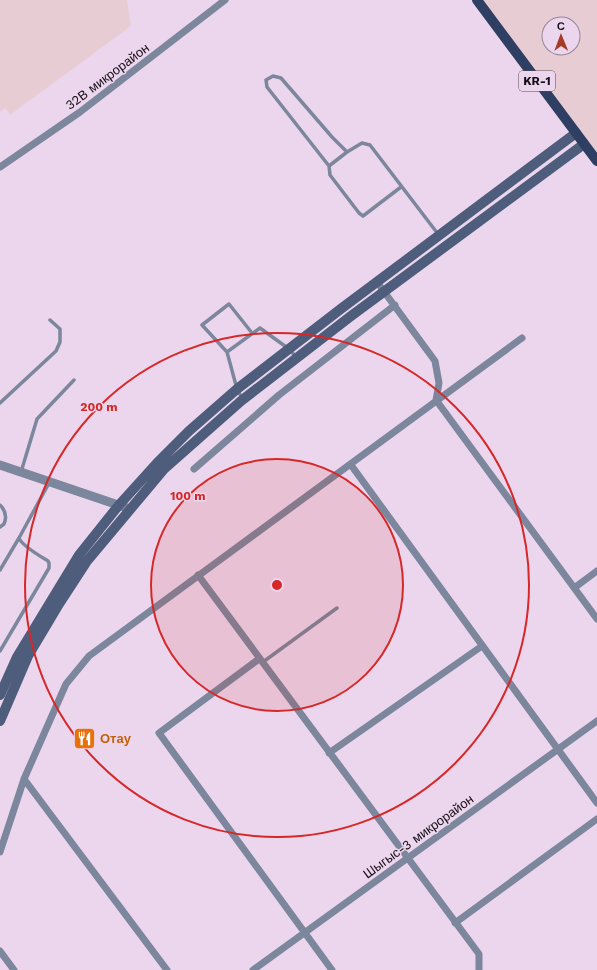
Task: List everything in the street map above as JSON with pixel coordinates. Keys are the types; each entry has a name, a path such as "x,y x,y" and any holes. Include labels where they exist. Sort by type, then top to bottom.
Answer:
{"main road":[{"name":"KR-1","path":"477,0 597,161"},
{"path":"0,695 17,657 79,555 119,504 189,431 237,389 576,133"},
{"path":"0,721 28,656 59,604 87,561 164,469 242,400 296,358 384,291 584,144"}],"street":[{"name":"32В микрорайон","path":"0,167 80,112 225,0"},
{"path":"377,282 435,361 439,383 436,400 597,619"},
{"path":"194,468 279,395 395,305"},
{"path":"0,852 24,779 66,684 89,656 522,338"},
{"path":"0,465 119,504 130,509"},
{"path":"351,465 597,803"},
{"path":"574,588 597,571"},
{"path":"198,575 479,954 479,970"},
{"path":"329,753 482,646"},
{"path":"261,661 159,733 332,970"},
{"name":"Шыгыс-3 микрорайон","path":"253,970 597,721"},
{"path":"24,779 166,970"},
{"path":"455,922 597,819"},
{"path":"0,951 14,970"}],"lane":[{"path":"347,152 332,137 281,78 273,76 266,80 267,88 329,166 330,175 358,213 363,216 401,187"},
{"path":"329,166 362,143 370,145 439,235"},
{"path":"242,400 237,389 227,352 202,325 229,304 252,333"},
{"path":"0,403 56,351 60,342 60,329 50,320"},
{"path":"227,352 260,328 289,349 296,358"},
{"path":"21,472 37,420 74,380"},
{"path":"0,570 50,482"},
{"path":"0,506 4,510 6,517 4,524 0,527"},
{"path":"0,651 49,566 48,560 19,541 19,538"},
{"path":"261,661 337,608"}],"shaded area":[{"path":"0,0 127,0 131,26 10,115 5,108 0,112"},
{"path":"480,0 597,0 597,156"}],"place":[{"name":"Отау","path":"85,738"}]}
